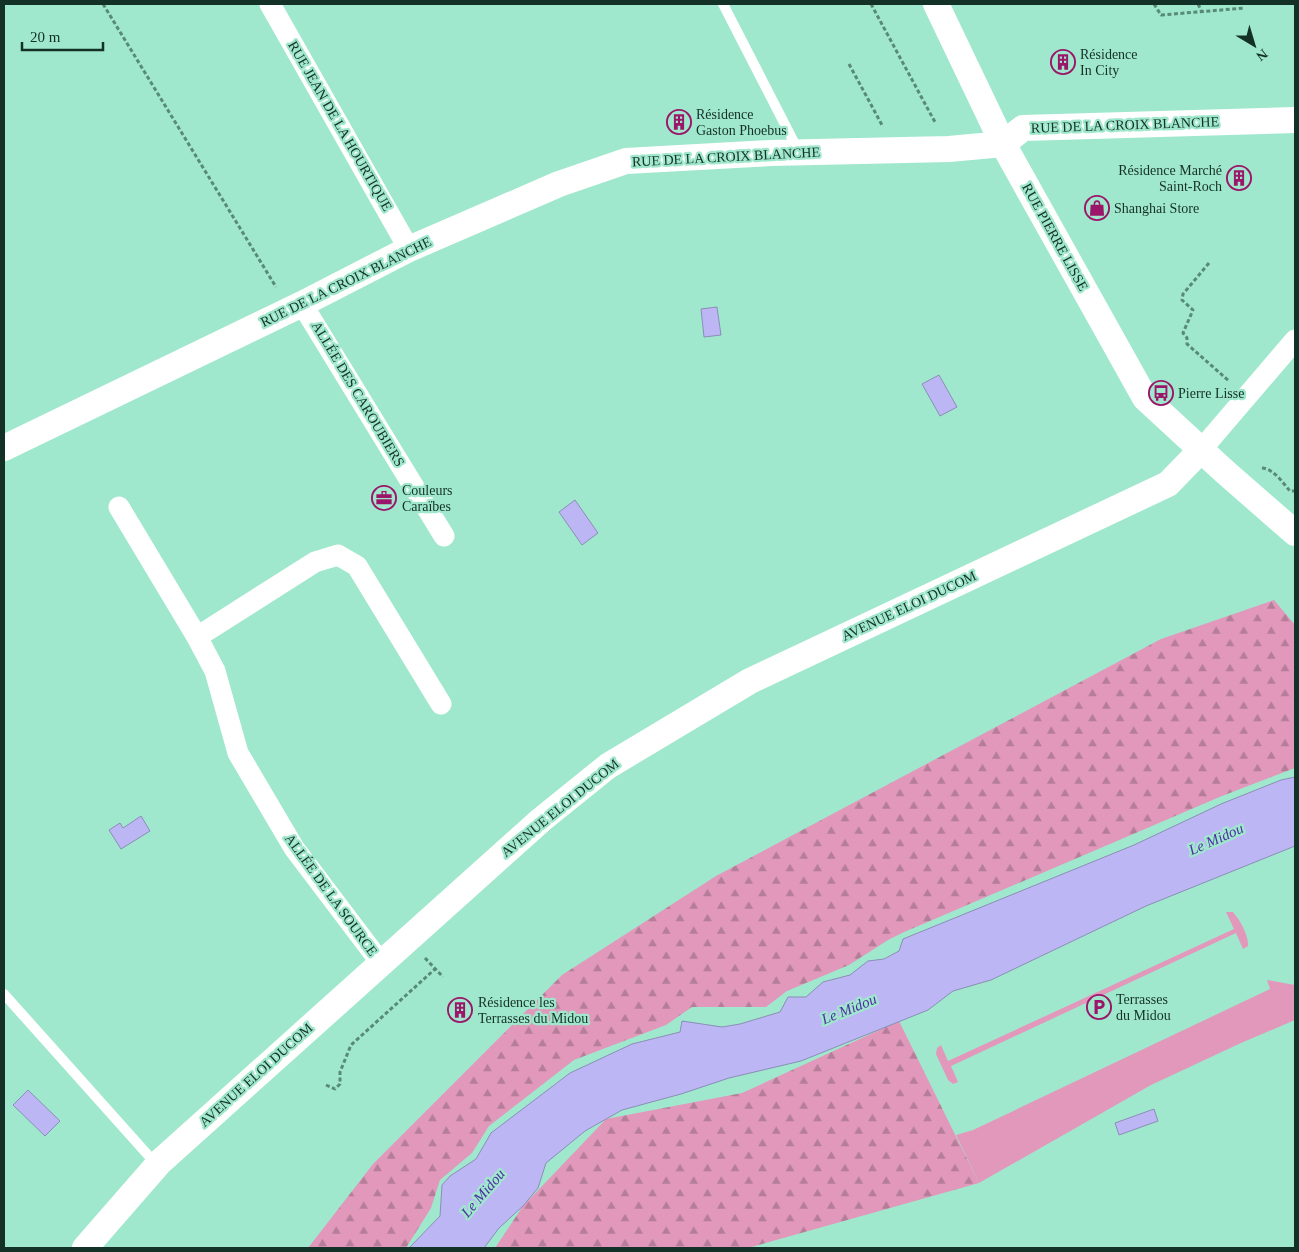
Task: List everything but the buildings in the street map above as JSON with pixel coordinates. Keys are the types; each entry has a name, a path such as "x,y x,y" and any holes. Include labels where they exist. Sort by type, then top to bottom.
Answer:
{"street":[{"name":"RUE JEAN DE LA HOURTIQUE","path":"270,4 409,249"},
{"name":"RUE PIERRE LISSE","path":"936,4 1003,144 1145,398 1295,533"},
{"name":"RUE DE LA CROIX BLANCHE","path":"4,448 302,304 409,249 559,184 626,161 949,148 1003,144 1023,128 1295,120"},
{"name":"ALLÉE DES CAROUBIERS","path":"302,304 444,536"},
{"path":"1201,450 1295,340"},
{"name":"AVENUE ELOI DUCOM","path":"85,1248 157,1165 541,820 608,766 750,681 1168,484 1201,450"},
{"name":"ALLÉE DE LA SOURCE","path":"119,507 216,671 238,753 294,848 381,963"},
{"path":"197,637 315,562 338,555 357,566 441,704"}],"lane":[{"path":"723,4 800,153"},
{"path":"4,994 157,1165"}],"path":[{"path":"103,4 277,288"},
{"path":"871,4 949,148"},
{"path":"1154,4 1161,15 1245,8"},
{"path":"1198,4 1202,12"},
{"path":"849,64 895,150"},
{"path":"1209,263 1183,294 1182,300 1193,310 1183,334 1188,338 1187,344 1246,396"},
{"path":"326,1085 335,1089 340,1084 340,1072 351,1045 434,967 443,977"}],"green space":[{"path":"1274,600 1295,625 1295,768 1222,796 902,933 849,965 787,991 766,1007 692,1007 666,1025 574,1060 489,1126 472,1153 440,1180 431,1208 406,1248 308,1248 373,1164 562,975 716,876 1161,639"},
{"path":"1226,912 1233,912 1238,919 1246,933 1248,946 1243,949 1236,933 951,1066 958,1082 953,1084 948,1080 936,1054 937,1048 941,1045 948,1061 1234,929"},
{"path":"1267,980 1295,985 1295,1020 1151,1085 979,1183 956,1135 973,1130 1270,989"},
{"path":"899,1021 979,1183 748,1248 495,1248 523,1206 606,1119 742,1093"}],"water":[{"path":"717,307 721,335 704,337 701,309"},
{"path":"939,375 957,407 940,416 922,384"},
{"path":"575,500 598,533 582,545 559,512"},
{"name":"Le Midou","path":"1295,777 1295,846 1146,906 991,980 953,991 928,1010 801,1061 729,1078 681,1094 622,1110 585,1131 546,1163 538,1188 523,1206 499,1228 484,1248 409,1248 440,1216 442,1185 450,1176 476,1159 491,1133 570,1073 632,1044 680,1032 682,1021 722,1027 740,1024 780,1012 788,997 806,997 823,982 850,975 868,961 884,959 899,951 903,939 1134,845 1221,804 1281,780"},
{"path":"141,816 150,831 121,849 109,830 120,823 123,828"},
{"path":"28,1090 60,1121 45,1136 13,1105"},
{"path":"1154,1109 1158,1121 1119,1135 1115,1123"}],"place":[{"name":"Résidence In City","path":"1063,62"},
{"name":"Résidence Gaston Phoebus","path":"679,122"},
{"name":"Résidence Marché Saint-Roch","path":"1239,178"},
{"name":"Shanghai Store","path":"1097,208"},
{"name":"Pierre Lisse","path":"1161,393"},
{"name":"Couleurs Caraïbes","path":"384,498"},
{"name":"Terrasses du Midou","path":"1099,1007"},
{"name":"Résidence les Terrasses du Midou","path":"460,1010"}]}
